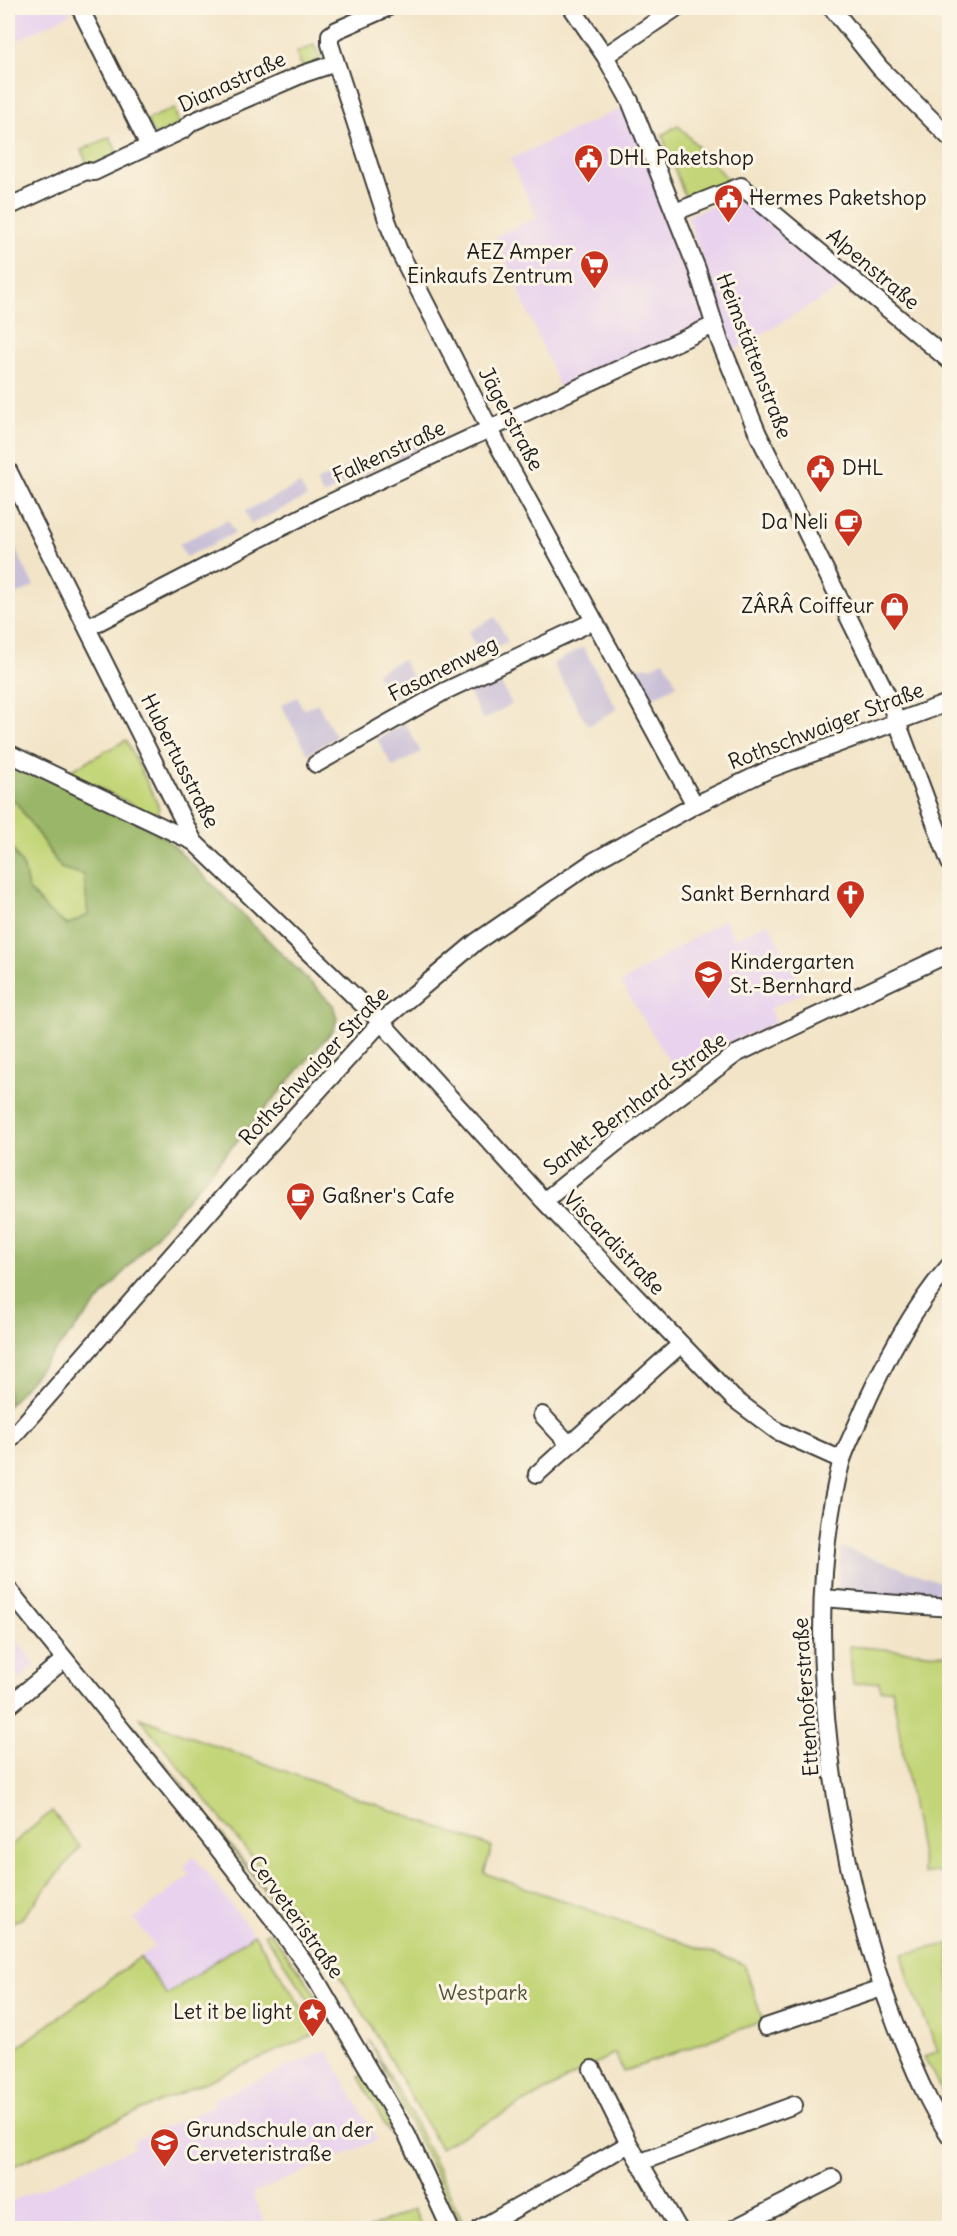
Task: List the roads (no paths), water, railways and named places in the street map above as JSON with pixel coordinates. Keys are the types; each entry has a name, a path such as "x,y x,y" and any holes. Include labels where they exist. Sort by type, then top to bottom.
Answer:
{"street":[{"path":"80,8 149,146"},
{"name":"Jägerstraße","path":"387,8 330,36 336,63 399,251 490,430 695,806"},
{"name":"Heimstättenstraße","path":"572,8 605,56 630,101 675,212 714,325 758,434 881,683 950,863"},
{"path":"605,56 676,8"},
{"path":"832,8 880,68 950,138"},
{"name":"Dianastraße","path":"8,207 149,146 202,117 303,74 336,63"},
{"name":"Alpenstraße","path":"675,212 741,186 950,361"},
{"name":"Falkenstraße","path":"87,628 286,525 714,325"},
{"name":"Hubertusstraße","path":"8,470 194,842 381,1022"},
{"name":"Fasanenweg","path":"316,764 445,692 594,621"},
{"name":"Rothschwaiger Straße","path":"8,1442 258,1157 381,1022 509,916 594,861 695,806 770,769 950,702"},
{"path":"8,753 194,842"},
{"name":"Sankt-Bernhard-Straße","path":"544,1201 616,1143 736,1054 950,952"},
{"name":"Viscardistraße","path":"381,1022 544,1201 680,1345 753,1415 777,1431 842,1460"},
{"name":"Ettenhoferstraße","path":"950,1265 918,1308 888,1357 842,1460 831,1519 824,1598 824,1696 834,1786 853,1880 882,1988 913,2067 950,2136"},
{"path":"537,1474 680,1345"},
{"path":"542,1415 570,1445"},
{"name":"Cerveteristraße","path":"8,1589 277,1924 314,1976 407,2135 450,2229"},
{"path":"824,1598 950,1608"},
{"path":"8,1706 65,1659"},
{"path":"766,2027 882,1988"},
{"path":"592,2069 629,2144 678,2229"},
{"path":"640,2162 794,2105"},
{"path":"481,2229 629,2144"},
{"path":"735,2229 832,2178"}],"place":[{"name":"DHL Paketshop","path":"588,184"},
{"name":"Hermes Paketshop","path":"728,224"},
{"name":"AEZ Amper Einkaufs Zentrum","path":"594,290"},
{"name":"DHL","path":"821,494"},
{"name":"Da Neli","path":"849,548"},
{"name":"ZÂRÂ Coiffeur","path":"895,632"},
{"name":"Sankt Bernhard","path":"851,920"},
{"name":"Kindergarten St.-Bernhard","path":"709,1000"},
{"name":"Gaßner's Cafe","path":"301,1222"},
{"name":"Let it be light","path":"313,2038"},
{"name":"Grundschule an der Cerveteristraße","path":"165,2168"}],"park label":[{"name":"Westpark","path":"483,1993"}]}
